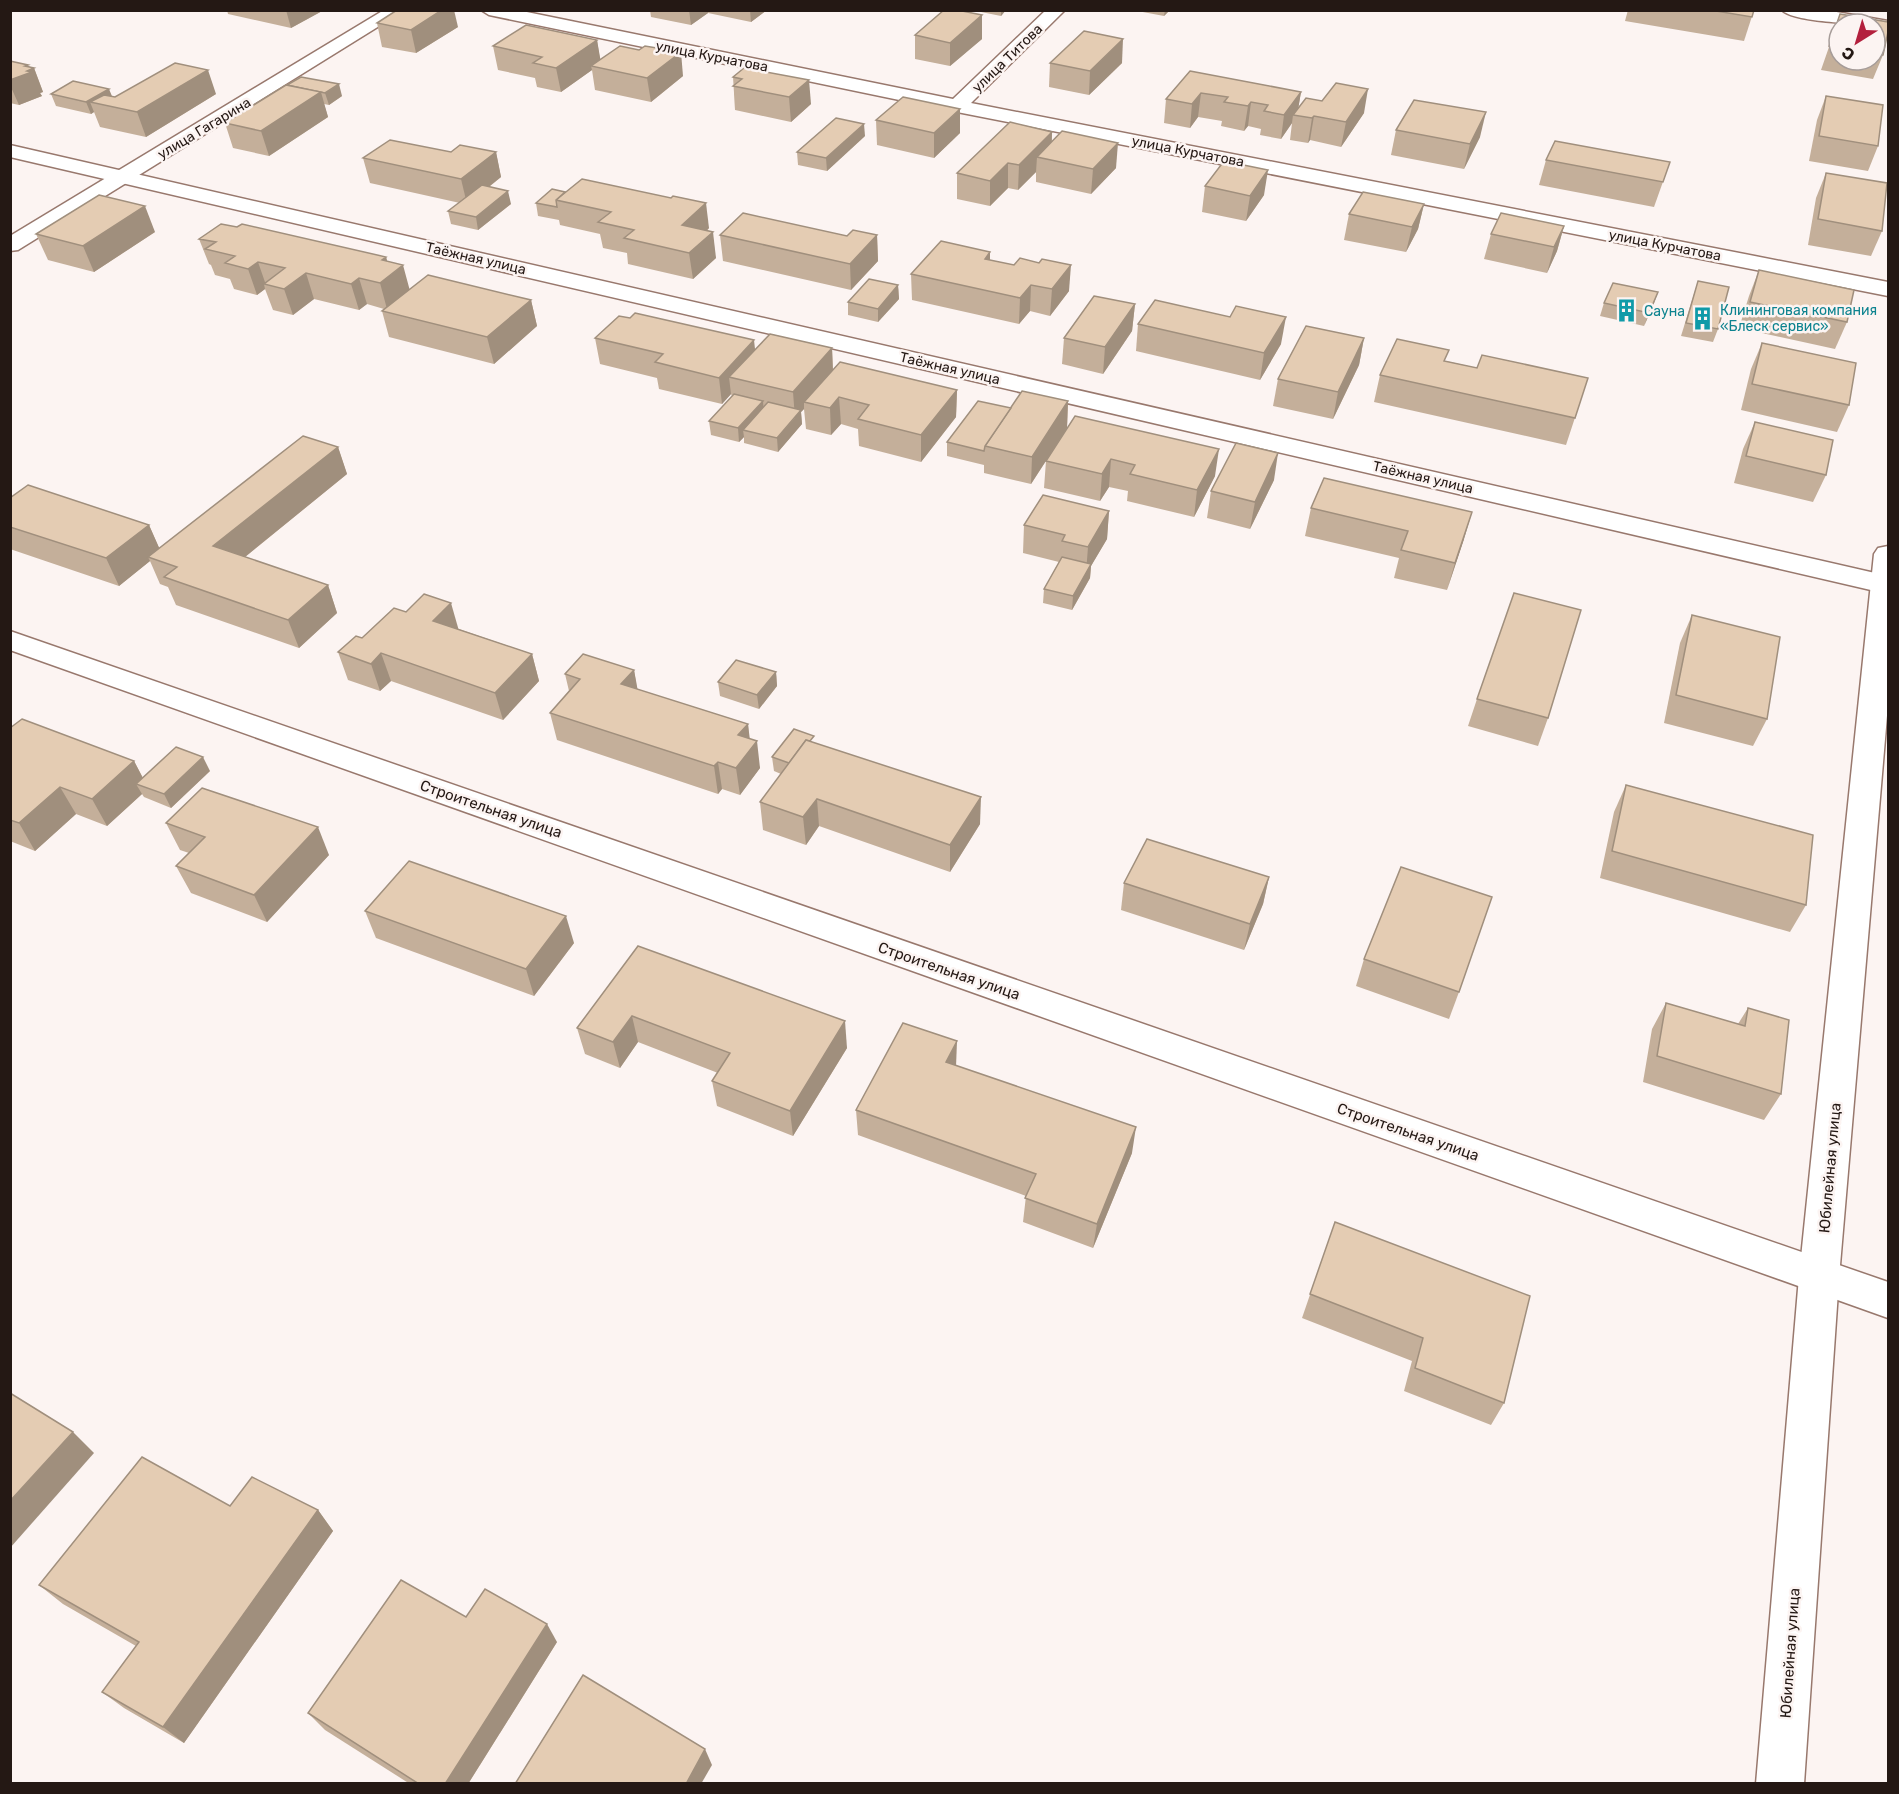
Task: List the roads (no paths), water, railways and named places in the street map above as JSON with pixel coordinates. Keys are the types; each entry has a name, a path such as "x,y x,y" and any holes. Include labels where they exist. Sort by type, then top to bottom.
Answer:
{"street":[{"name":"улица Гагарина","path":"10,245 397,10"},
{"name":"улица Курчатова","path":"489,10 957,106 1888,289"},
{"name":"улица Титова","path":"957,106 1057,10"},
{"path":"1790,10 1888,26"},
{"name":"Таёжная улица","path":"10,151 1888,574"},
{"name":"Юбилейная улица","path":"1780,1784 1819,1277 1888,574"},
{"name":"Строительная улица","path":"10,640 1888,1300"}],"place":[{"name":"Сауна","path":"1626,311"},
{"name":"Клининговая компания «Блеск сервис»","path":"1702,318"}]}
